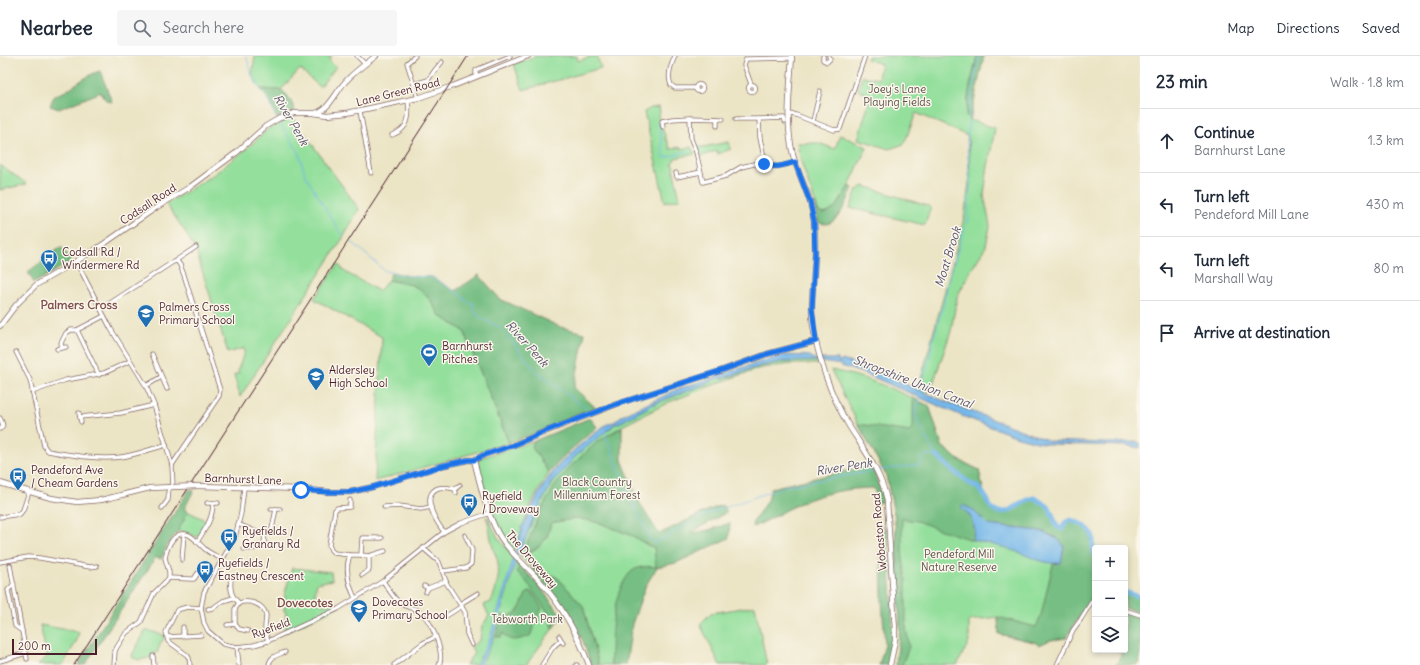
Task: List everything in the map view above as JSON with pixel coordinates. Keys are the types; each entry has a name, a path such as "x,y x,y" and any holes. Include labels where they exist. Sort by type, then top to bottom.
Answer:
{"street":[{"path":"357,56 365,64"},
{"path":"314,113 325,108 344,83 376,56"},
{"path":"414,56 407,62 418,98"},
{"path":"476,76 476,70 510,56"},
{"path":"675,56 670,68 671,85 675,88 696,88"},
{"path":"823,56 823,59 827,62 830,59 830,56"},
{"path":"736,119 759,119 796,115 834,130 840,129 865,56"},
{"name":"Lane Green Road","path":"314,113 334,115 360,111 418,98 453,86 524,57"},
{"path":"751,84 744,65 746,59 792,57"},
{"name":"Wobaston Road","path":"792,57 785,117 795,162 810,202 814,221 815,252 812,308 816,341 835,400 880,477 885,491 889,527 895,630 895,641 890,665"},
{"path":"414,84 428,80 442,62"},
{"path":"813,121 820,91"},
{"path":"392,135 400,132 406,123 408,118 408,100"},
{"path":"360,111 371,173"},
{"name":"Codsall Road","path":"0,326 16,305 36,285 95,250 157,207 218,168 266,126 278,119 294,113 314,113"},
{"path":"690,118 691,139 704,184 726,176 741,167 763,162 766,165 778,166 795,162"},
{"path":"716,126 717,118"},
{"path":"663,127 661,119 723,119"},
{"path":"759,119 760,138 764,157 763,162"},
{"path":"678,182 677,175 701,172"},
{"path":"101,309 177,261 196,247"},
{"path":"76,261 104,316 146,386 154,405 172,465 171,487 168,500 162,508"},
{"path":"172,465 219,396 220,390 184,275 179,262 177,261"},
{"path":"57,349 64,347 61,342 66,333 71,330 77,330 104,316"},
{"path":"77,330 99,375"},
{"name":"Barnhurst Lane","path":"0,482 58,500 87,502 150,488 171,487 199,486 350,492 373,487 441,466 474,460 617,404 720,371 767,354 816,341"},
{"path":"16,352 30,380 44,446 48,450 84,457 122,457 166,445"},
{"path":"152,354 167,389"},
{"path":"32,392 66,380 99,375 130,361"},
{"path":"146,386 161,377"},
{"path":"79,413 80,420 121,414 154,405"},
{"path":"0,418 3,424 0,429"},
{"name":"The Droveway","path":"474,460 490,513 498,532 513,552 553,597 575,633 589,665"},
{"path":"444,532 431,507 431,496 435,490 441,488 456,491 460,485"},
{"name":"Ryefield","path":"244,488 238,524 234,537 204,592 201,608 204,623 208,631 223,644 237,647 254,645 268,641 338,609 383,580 444,532 461,523 490,513"},
{"path":"0,517 20,514 23,510 29,492"},
{"path":"350,500 350,507 337,508 335,510 329,545 331,550 334,553 369,556 385,550"},
{"path":"206,503 218,503"},
{"path":"197,542 210,520 213,503"},
{"path":"384,507 399,506 421,509 431,507"},
{"path":"388,512 389,507"},
{"path":"238,524 264,534 269,533 272,529 276,509"},
{"path":"182,560 184,534"},
{"path":"114,665 115,651 117,647 126,633 141,622 154,593 169,578 169,572 165,562 165,554 176,535 184,534 190,536 207,551 222,560"},
{"path":"244,549 258,548 262,546 265,541 264,534"},
{"path":"443,571 466,568 471,564 472,550 465,541 465,535"},
{"path":"361,555 362,538 382,538"},
{"path":"423,548 438,560 446,581 461,605 466,617 467,634 472,645"},
{"path":"350,555 348,580 349,587 355,598"},
{"path":"362,575 369,570 369,556"},
{"path":"0,562 28,557 90,567 97,566"},
{"path":"10,565 27,659"},
{"path":"169,578 191,579 198,573"},
{"path":"231,579 230,589 233,598 239,603"},
{"path":"383,580 399,603 421,613 429,624 436,637 442,654 439,665"},
{"path":"426,589 446,581"},
{"path":"14,584 8,590 15,626 22,630"},
{"path":"442,618 478,593"},
{"path":"208,609 217,607 223,601 233,598"},
{"path":"1057,665 1073,630 1092,601"},
{"path":"248,631 239,629 235,624 233,609 239,603 253,602 261,607 266,614 265,630 268,641"},
{"path":"190,665 187,655 171,644 167,638 166,632 177,610 187,607 201,608"},
{"path":"1128,611 1140,615"},
{"path":"227,625 235,624"},
{"path":"183,627 183,636"},
{"path":"167,638 201,636"},
{"path":"542,665 553,647 562,642 558,636"},
{"path":"394,665 423,643 436,637"},
{"path":"237,647 239,665"},
{"path":"269,665 272,657 285,652"},
{"path":"0,661 26,653"},
{"path":"152,656 154,665"}],"green space":[{"path":"255,56 332,56 329,60 336,67 320,87 300,69 281,90 260,89 252,75"},
{"path":"536,56 577,56 578,61 597,56 601,68 523,90 514,64"},
{"name":"Joey's Lane Playing Fields","path":"868,56 977,56 969,91 966,116 970,120 995,128 984,195 990,226 986,246 957,297 951,331 930,392 918,390 965,213 970,176 968,136 916,113 904,144 889,149 858,139 871,95 858,90 862,76 878,79 881,64 867,59"},
{"path":"977,56 984,56 970,120 966,116 969,91"},
{"path":"100,71 112,102 107,101 101,92 59,109 50,106 55,96"},
{"path":"260,89 281,90 288,96 295,110 277,118 269,100"},
{"path":"659,107 660,112 658,116 666,138 665,140 667,140 670,149 691,147 695,154 675,158 672,164 674,166 680,199 665,202 644,112 651,108"},
{"path":"293,116 300,133 304,133 359,209 343,238 240,397 234,375 239,373 238,370 244,353 244,348 228,353 196,251 166,204 213,175 244,151 268,129"},
{"path":"840,135 867,147 849,187 840,202 833,210 823,214 818,211 801,162 797,143 818,143 835,149"},
{"path":"729,142 731,149 718,154 716,151 700,157 696,147 703,147"},
{"path":"0,165 27,184 0,190"},
{"path":"849,186 853,188 844,207 836,219 831,223 825,224 818,222 814,204 816,203 818,211 823,214 832,210 839,203"},
{"path":"864,186 931,207 925,225 850,208 857,190"},
{"path":"61,247 72,261 34,283 28,272"},
{"name":"Barnhurst Pitches","path":"338,264 345,272 379,291 388,280 412,285 421,290 431,301 439,315 464,331 509,443 375,481 382,337 314,299"},
{"path":"392,272 409,276 432,277 455,291 479,275 500,299 560,327 585,333 574,388 596,408 509,443 464,331 439,315 431,301 421,290 412,285 388,280"},
{"path":"819,361 820,364 791,364 762,368 669,402 622,426 597,442 555,486 541,510 525,549 547,538 551,523 577,518 600,523 633,536 649,546 654,547 657,567 614,613 611,665 599,665 583,606 558,578 530,566 519,555 535,514 549,489 567,466 593,441 615,424 654,404 715,379 724,378 762,366 782,362"},
{"name":"Pendeford Mill Nature Reserve","path":"831,370 869,380 929,406 942,446 957,459 979,470 982,487 992,508 998,511 1005,511 1027,500 1035,498 1049,507 1057,527 1062,529 1071,520 1088,529 1093,538 1092,600 1090,600 1066,638 1050,640 1039,645 1034,642 999,634 998,617 969,621 969,642 957,665 896,665 900,627 895,517 886,475"},
{"path":"913,398 929,406 942,446 957,459 979,470 982,487 992,508 998,511 1006,511 1027,500 1035,498 1049,507 1057,527 1062,529 1066,522 1071,520 1088,529 1093,538 1092,600 1090,600 1066,638 1050,640 1039,645 1034,642 999,634 998,617 1036,627 1041,615 1053,564 1061,563 1064,546 1056,537 1041,531 988,525 973,510 961,507 970,516 975,530 972,540 917,521 902,519 902,550 906,580 906,626 909,647 902,665 896,665 900,627 895,517 886,475 858,424 910,432 913,426"},
{"path":"590,418 597,427 566,454 549,473 532,447 534,441"},
{"name":"Black Country Millennium Forest","path":"622,427 622,460 641,506 659,534 722,505 727,512 690,533 709,530 730,523 729,538 676,563 657,567 645,587 632,624 626,665 611,665 613,617 619,592 630,573 643,567 656,567 654,547 649,546 633,536 600,523 577,518 551,523 547,537 539,546 530,552 525,549 541,510 555,486 573,464 597,442"},
{"path":"534,441 532,447 549,473 532,502 521,528 522,530 514,551 501,534 487,497 478,463 480,458"},
{"path":"868,466 874,471 883,499 882,502 878,503 874,488 834,492 805,501 753,527 752,524 769,497 771,488"},
{"path":"189,490 194,490 184,509 188,512 178,531 168,544 161,559 156,557 85,665 78,665"},
{"path":"183,509 207,521 196,537 185,532 173,531"},
{"path":"486,517 488,517 498,538 514,557 489,641 476,665 466,665 474,653 471,647 480,640 482,626 489,616 484,605 491,602 498,578 498,563"},
{"path":"881,525 886,530 888,542 892,598 893,642 888,665 879,665 885,645 882,601"},
{"name":"Tebworth Park","path":"516,561 539,586 562,616 526,665 481,665 493,639"},
{"path":"518,564 539,586 562,616 552,629 549,614 526,581 517,572"},
{"path":"530,566 558,578 583,606 599,665 591,665 583,641 567,612"},
{"path":"292,568 331,572 332,580 317,583 315,593 317,601 323,605 338,603 339,606 284,633 286,612 284,611 285,593"},
{"path":"531,591 542,608 538,621 530,636 512,640 508,639 503,633 501,637 496,637 503,615 507,618 516,613 526,594"},
{"path":"1128,593 1140,597 1140,613 1128,609"},
{"path":"755,606 767,665 720,665 700,624 711,613"},
{"path":"1128,613 1140,618 1140,659 1137,665 1116,665 1122,653 1128,653"},
{"path":"40,625 79,632 77,640 63,665 38,665 47,657"},
{"path":"146,630 164,635 164,639 161,642 157,653 154,653 154,657 139,660 133,658 132,655"}],"water":[{"path":"784,355 810,356 814,359 838,359 838,362 841,362 842,360 876,371 944,401 1050,441 1108,443 1137,442 1140,443 1140,448 1127,446 1048,444 1037,442 1018,437 962,416 866,374 841,365 816,361 782,362 762,366 724,378 715,379 654,404 615,424 576,456 552,483 534,517 521,550 517,551 516,549 522,531 521,527 524,525 534,502 547,480 568,455 604,426 678,389"},
{"path":"963,505 973,510 988,525 1041,531 1058,539 1064,546 1061,563 1041,561 1016,551 972,540 975,530 970,516 961,507"}],"waterway":[{"name":"River Penk","path":"246,56 252,75 260,89 269,100 276,118"},
{"name":"Moat Brook","path":"921,392 933,339 944,303 948,281 968,218 970,186 967,141 971,96 979,56"},
{"name":"River Penk","path":"278,121 299,152 305,175 343,235"},
{"path":"657,122 660,128 664,158 689,151"},
{"name":"River Penk","path":"352,242 385,271 409,276 432,277 463,296 466,301 474,304 474,311 478,316 502,329 535,370 588,410"},
{"name":"Moat Brook","path":"920,397 915,414 919,425 936,456"},
{"name":"River Penk","path":"606,434 623,482 645,526 649,538 655,543 704,515 786,486 874,471"},
{"name":"River Penk","path":"879,470 918,465 921,464 923,457 926,455 937,456"},
{"name":"River Penk","path":"937,456 956,473 977,487 984,494 992,509 995,511 1008,511 1027,500 1035,498 1049,507 1057,527 1062,529 1066,522 1071,520 1088,529 1093,538 1093,545"},
{"name":"Shropshire Union Canal","path":"478,665 491,639 518,548"},
{"name":"River Penk","path":"1128,593 1140,597"}],"railway":[{"path":"74,665 468,56"}],"place":[{"name":"Codsall Rd / Windermere Rd","path":"49,273"},
{"name":"Palmers Cross Primary School","path":"146,328"},
{"name":"Barnhurst Pitches","path":"429,367"},
{"name":"Aldersley High School","path":"316,391"},
{"name":"Pendeford Ave / Cheam Gardens","path":"18,491"},
{"name":"Ryefield / Droveway","path":"469,517"},
{"name":"Ryefields / Granary Rd","path":"229,552"},
{"name":"Ryefields / Eastney Crescent","path":"205,584"},
{"name":"Dovecotes Primary School","path":"359,623"}],"district":[{"name":"Palmers Cross","path":"79,305"},
{"name":"Dovecotes","path":"305,603"}],"route":[{"path":"301,490 350,492 373,487 441,466 474,460 546,431 671,385 720,371 767,354 816,341 813,327 812,308 815,227 814,216 808,194 795,162 778,166 764,164"}]}
